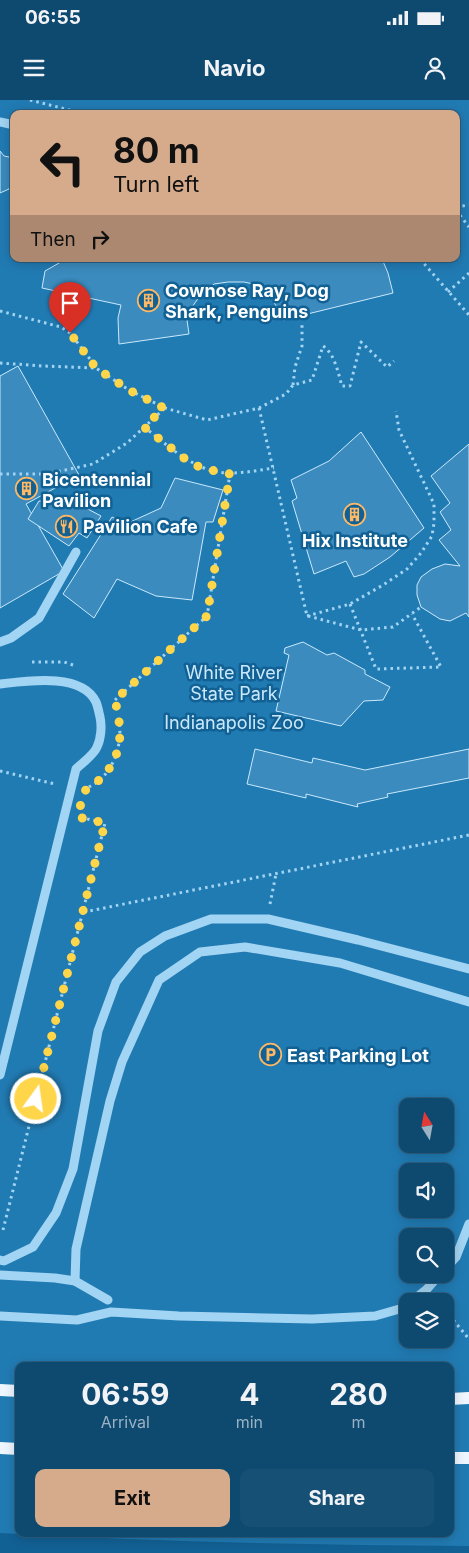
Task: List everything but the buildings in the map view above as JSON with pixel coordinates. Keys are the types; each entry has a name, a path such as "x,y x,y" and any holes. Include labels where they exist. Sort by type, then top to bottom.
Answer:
{"main road":[{"path":"0,1390 15,1391"},
{"path":"454,1399 469,1398"},
{"path":"0,1448 15,1449"},
{"path":"454,1458 469,1458"}],"lane":[{"path":"0,642 11,638 39,618 76,552"},
{"path":"0,684 30,680 51,680 71,684 86,691 96,702 101,724 97,748 76,769 0,1075"},
{"path":"0,1260 33,1247 56,1212 73,1169 98,1031 116,982 140,952 165,936 211,919 268,919 469,969"},
{"path":"74,1282 76,1249 110,1101 122,1062 160,980 171,972 200,952 245,947 340,962 469,1002"},
{"path":"454,1259 469,1224"},
{"path":"0,1275 55,1278 74,1282 108,1300"},
{"path":"422,1293 432,1283"},
{"path":"0,1316 78,1320 111,1312 179,1316 312,1319 375,1316 399,1309"}],"path":[{"path":"30,100 69,110"},
{"path":"460,214 469,227"},
{"path":"423,262 469,315"},
{"path":"448,292 469,273"},
{"path":"0,311 61,327 70,333 96,368 129,390 164,408 207,420 259,408 286,394 293,385 295,367 302,346 302,322"},
{"path":"293,385 312,380 323,346 329,350 342,386 350,386 361,342 387,367 394,361"},
{"path":"0,362 96,368"},
{"path":"0,474 47,474 93,464 127,443 164,408"},
{"path":"259,408 307,616"},
{"path":"307,616 350,604 383,585 407,569 432,536 434,504 399,430 396,411"},
{"path":"144,427 184,458 201,468 230,474 274,468"},
{"path":"109,692 115,700 207,616 230,474"},
{"path":"350,604 376,669 441,667 412,614"},
{"path":"307,616 361,630 393,627 421,607"},
{"path":"25,664 41,661 64,662 78,667"},
{"path":"0,771 85,790 102,778 115,758 121,738 117,710"},
{"path":"3,1230 105,823 78,817 80,808"},
{"path":"84,912 469,835"},
{"path":"454,1321 469,1339"}],"green space":[{"name":"Indianapolis Zoo","path":"0,100 469,100 469,1546 78,1537 454,1537 454,1362 15,1362 15,1534 0,1533"}],"place":[{"name":"Cownose Ray, Dog Shark, Penguins","path":"149,300"},
{"name":"Bicentennial Pavilion","path":"26,489"},
{"name":"Hix Institute","path":"355,515"},
{"name":"Pavilion Cafe","path":"67,526"},
{"name":"East Parking Lot","path":"271,1055"}],"route":[{"path":"36,1099 105,823 78,817 85,790 102,778 115,758 121,738 115,700 207,616 230,474 201,468 184,458 144,427 164,408 129,390 96,368 70,333"}],"park label":[{"name":"White River State Park","path":"234,682"}]}
